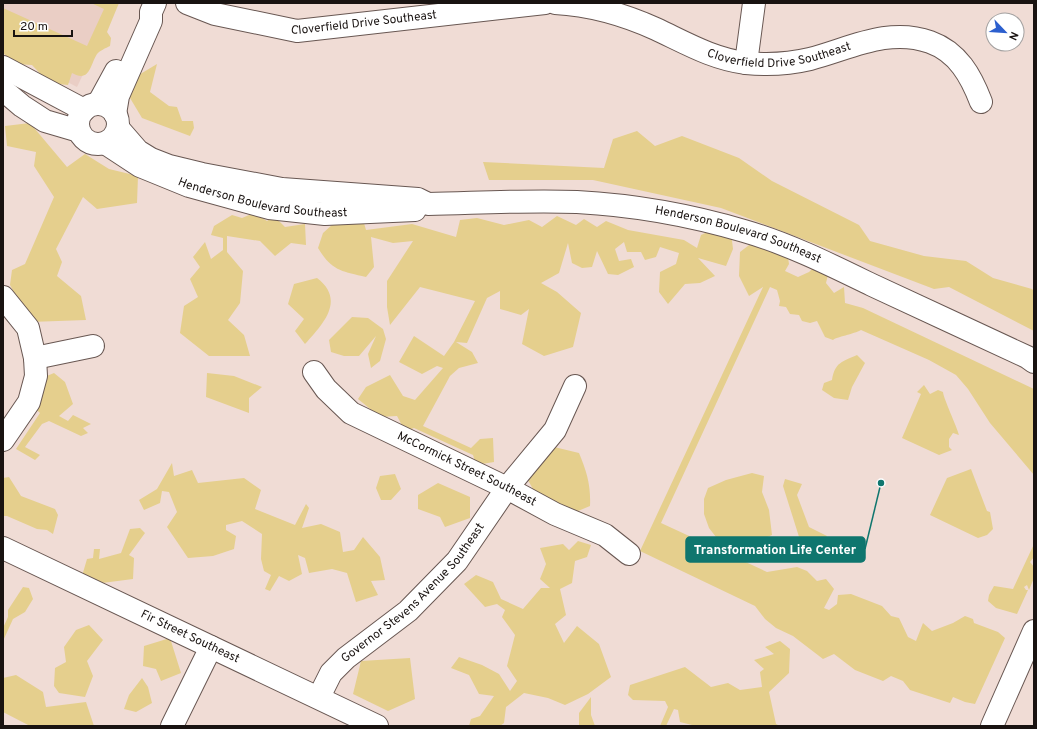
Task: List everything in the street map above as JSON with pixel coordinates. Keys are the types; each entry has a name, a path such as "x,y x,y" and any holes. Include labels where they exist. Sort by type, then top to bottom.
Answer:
{"street":[{"name":"Cloverfield Drive Southeast","path":"187,3 215,14 297,31 496,6 545,3"},
{"name":"Cloverfield Drive Southeast","path":"555,3 583,5 618,14 656,29 712,56 746,63 780,64 809,59 872,39 889,37 909,38 929,42 946,50 960,62 972,80 981,102"},
{"path":"746,63 754,3"},
{"path":"100,122 118,96 151,21 153,8"},
{"name":"Henderson Boulevard Southeast","path":"3,67 100,122 140,166 189,186 269,208 325,214 363,214 420,210 428,204 577,202 643,209 697,219 738,229 785,245 1032,359"},
{"name":"Henderson Boulevard Southeast","path":"3,90 22,106 45,121 100,122"},
{"path":"3,297 28,328 36,358 36,376 29,402 3,440"},
{"path":"36,358 93,346"},
{"name":"McCormick Street Southeast","path":"314,372 326,388 352,413 507,488 555,514 605,535 629,554"},
{"name":"Governor Stevens Avenue Southeast","path":"319,697 331,673 346,658 408,611 457,561 507,488 555,430 575,386"},
{"name":"Fir Street Southeast","path":"3,548 319,697 377,726"},
{"path":"992,726 1034,631"},
{"path":"172,726 211,647"}],"shaded area":[{"path":"3,3 117,3 77,87 3,49"},
{"path":"91,3 119,3 107,32 111,38 110,46 97,54 86,74 83,76 78,76 72,73 68,85 49,83 32,65 16,64 3,53 3,8 87,46 104,9"},
{"path":"157,64 150,92 169,106 177,107 182,121 193,121 194,128 190,136 142,118 127,93 132,79"},
{"path":"30,123 67,167 85,154 109,169 138,176 137,203 97,209 83,197 56,249 62,262 57,276 81,296 86,320 30,322 10,285 12,270 25,264 54,197 34,166 36,152 7,146 5,126"},
{"path":"637,131 655,146 682,136 739,158 772,181 859,225 870,241 924,256 966,261 993,278 1032,289 1034,291 1034,331 949,287 934,289 721,208 593,180 489,180 483,162 604,168 613,139"},
{"path":"254,213 267,221 274,216 285,227 305,224 306,245 291,243 275,256 260,241 227,236 227,252 243,271 240,303 228,320 244,335 250,356 209,356 180,333 184,306 198,297 190,279 200,267 193,257 205,242 211,259 223,250 223,238 211,235 214,226 232,215 242,218"},
{"path":"557,216 576,225 584,219 597,227 606,221 628,230 684,240 697,248 701,235 718,227 731,232 733,249 726,266 698,258 715,276 700,283 685,284 668,304 659,292 660,272 676,264 679,253 660,247 656,257 645,260 641,252 627,252 624,242 615,249 619,261 631,259 634,267 618,275 608,274 597,251 592,267 582,268 572,263 568,243 559,273 541,283 557,292 581,313 573,347 544,356 522,344 529,309 521,315 500,309 500,291 487,298 467,343 456,342 472,352 478,363 459,368 450,376 423,426 471,448 480,439 493,438 494,462 476,465 473,455 414,428 405,431 397,416 380,417 358,399 366,387 390,375 403,396 415,400 443,368 437,366 422,374 399,362 414,336 444,356 454,342 475,301 420,287 390,325 387,307 387,281 413,241 393,243 371,237 374,267 366,277 338,269 323,256 318,248 323,233 333,224 364,223 366,230 412,224 456,237 460,220 477,218 504,225 529,220 542,227"},
{"path":"753,242 787,251 789,264 785,271 798,277 809,272 818,263 828,275 826,283 834,293 844,287 845,303 863,308 1034,389 1034,475 990,423 968,389 956,375 929,360 861,330 833,340 825,337 817,321 810,323 802,321 799,315 790,314 786,307 779,306 780,301 777,290 770,287 661,523 767,572 797,567 807,571 817,581 826,579 834,589 824,608 829,610 837,604 838,595 851,594 882,606 891,616 899,618 908,637 916,641 923,623 932,631 953,623 965,616 973,619 974,623 998,632 1005,638 975,704 953,697 950,703 910,690 903,681 891,676 883,681 855,670 834,654 823,659 793,636 776,628 765,619 755,606 640,551 763,287 749,296 739,276 740,252"},
{"path":"317,278 326,286 330,295 331,303 329,312 319,328 305,344 295,331 304,319 288,304 294,284"},
{"path":"352,317 368,318 383,329 386,339 380,361 371,368 368,354 376,336 359,356 344,356 331,352 329,340"},
{"path":"857,355 865,363 852,387 848,400 834,398 822,390 824,383 832,380 835,369 840,363"},
{"path":"54,373 65,382 73,404 59,416 68,421 73,415 91,424 83,428 88,433 81,436 49,421 42,424 25,447 40,455 35,460 16,449 40,413 32,406 30,383"},
{"path":"207,373 234,376 262,387 249,398 249,413 206,397"},
{"path":"924,385 930,394 938,390 943,392 959,435 953,433 949,439 949,447 952,450 939,455 902,438 921,394 917,392"},
{"path":"550,446 579,453 588,479 590,506 566,516 537,496 525,475"},
{"path":"172,463 174,476 192,470 198,483 244,478 261,490 255,509 295,525 306,504 309,508 302,528 321,524 340,532 343,552 354,550 363,537 380,557 385,580 371,581 378,595 356,602 347,573 332,569 309,573 305,558 298,555 302,574 289,581 279,576 270,591 265,589 271,575 264,571 261,559 262,534 242,521 226,525 226,530 236,536 234,549 213,556 188,558 167,527 177,512 169,492 162,491 160,503 144,510 139,500 157,489"},
{"path":"971,469 987,511 990,512 993,529 987,535 978,538 930,515 947,478"},
{"path":"752,473 764,476 762,492 769,510 772,535 751,544 716,537 709,528 704,514 704,499 708,488 726,480"},
{"path":"395,474 401,489 391,500 381,500 376,488 380,476"},
{"path":"9,477 21,496 55,509 58,515 53,534 47,530 37,529 7,516 3,516 3,478"},
{"path":"785,479 802,484 797,495 809,527 827,536 819,550 803,544 800,540 783,486"},
{"path":"438,483 470,497 470,518 445,527 440,517 418,509 418,495"},
{"path":"140,528 145,533 129,555 134,558 133,579 102,583 82,576 87,559 93,558 94,549 100,549 99,559 121,553 130,529"},
{"path":"578,541 591,545 587,557 575,561 572,583 560,589 566,615 555,624 564,643 577,626 599,644 611,677 588,694 565,705 548,698 524,693 506,707 504,723 500,726 469,726 471,719 480,716 494,696 479,694 469,675 451,668 459,657 482,665 499,674 510,691 517,681 507,666 515,635 502,617 505,610 497,604 485,607 464,584 476,575 493,582 501,599 523,609 541,588 550,588 540,579 546,564 540,548 563,544 569,550"},
{"path":"1034,544 1034,557 1030,562 1034,567 1034,578 1029,590 1027,585 1024,587 1028,590 1017,614 996,608 988,601 989,595 994,586 1013,589"},
{"path":"23,587 29,588 33,599 25,612 13,619 3,641 3,628 8,617 8,610"},
{"path":"89,625 103,640 87,661 93,676 85,697 59,693 54,686 55,668 66,662 64,647 76,630"},
{"path":"170,638 181,673 161,681 156,669 143,666 144,646"},
{"path":"780,641 790,649 789,673 769,692 776,724 780,726 696,726 680,722 678,710 674,709 666,726 660,726 668,707 665,701 633,700 628,695 630,685 685,667 711,687 728,683 740,690 762,687 760,672 764,669 754,660 774,654 765,647"},
{"path":"410,658 415,699 388,711 353,694 361,661"},
{"path":"16,675 43,692 46,707 86,702 94,726 30,726 3,712 3,678"},
{"path":"142,678 148,687 152,703 136,712 124,709 129,695"},
{"path":"591,697 591,715 595,726 579,726 579,713"}],"place":[{"name":"Transformation Life Center","path":"881,483"}]}
